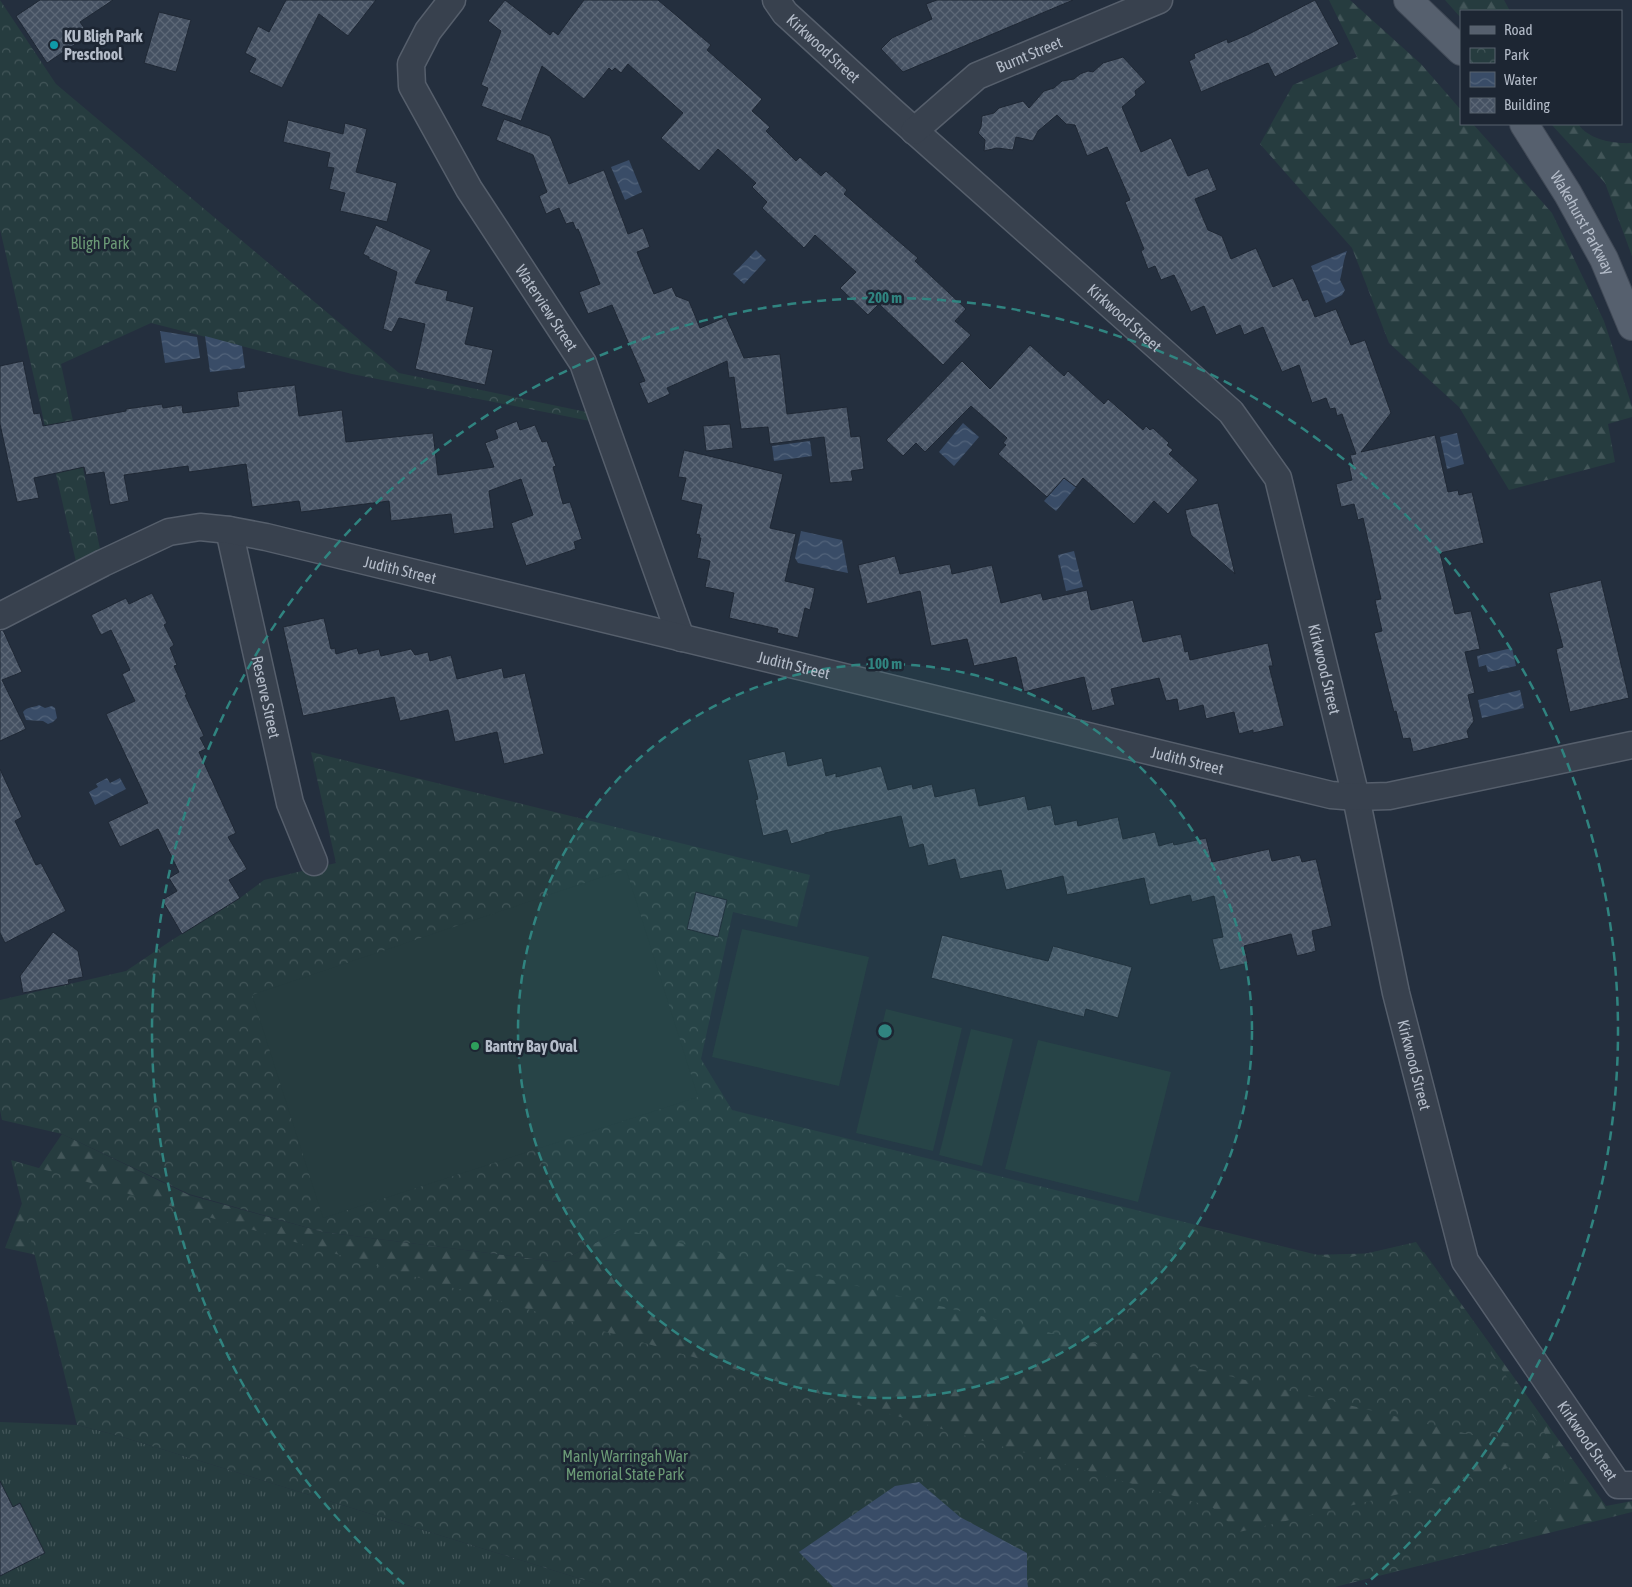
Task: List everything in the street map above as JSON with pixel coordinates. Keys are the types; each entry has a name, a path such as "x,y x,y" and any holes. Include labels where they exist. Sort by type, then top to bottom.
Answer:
{"main road":[{"path":"1408,0 1460,50"},
{"name":"Wakehurst Parkway","path":"1525,125 1568,194 1604,259 1632,326"}],"street":[{"name":"Waterview Street","path":"452,0 428,31 411,64 412,86 469,189 583,363 681,638"},
{"name":"Kirkwood Street","path":"776,0 785,12 914,131 1231,412 1278,478 1356,797 1396,993 1465,1261 1618,1485 1632,1485"},
{"name":"Burnt Street","path":"914,131 977,76 1159,0"},
{"name":"Judith Street","path":"0,616 103,563 169,532 200,527 266,537 1331,795 1356,797 1389,796 1632,745"},
{"name":"Reserve Street","path":"229,530 290,803 314,862"}],"green space":[{"name":"Bligh Park","path":"0,0 56,84 399,373 601,415 605,424 352,374 151,323 61,364 103,563 79,575 0,229"},
{"path":"1329,0 1350,0 1421,64 1460,109 1460,125 1474,125 1552,213 1604,321 1632,406 1632,417 1608,424 1615,462 1509,490 1459,407 1389,343 1352,248 1260,144 1293,85 1357,57"},
{"path":"1445,0 1504,0 1509,10 1460,10 1460,17"},
{"path":"1552,125 1579,125 1589,134 1602,140 1632,143 1632,256 1605,183"},
{"name":"Manly Warringah War Memorial State Park","path":"311,752 810,875 797,927 733,912 701,1059 732,1110 1338,1260 1416,1242 1560,1456 1567,1495 1508,1543 1331,1587 607,1587 116,1435 77,1425 11,1160 1212,1507 1239,1532 1559,1456 622,1229 559,1262 323,1232 189,1194 62,1134 2,1120 0,1110 0,1000 126,971 240,898 264,880 336,863"},
{"name":"Bantry Bay Oval","path":"626,869 698,1097 323,1218 252,995"},
{"path":"742,929 869,957 839,1086 712,1057"},
{"path":"886,1009 962,1028 933,1151 856,1133"},
{"path":"971,1029 1013,1039 982,1166 939,1155"},
{"path":"1038,1040 1171,1072 1138,1202 1005,1169"},
{"name":"Manly Warringah War Memorial State Park","path":"62,1134 189,1195 323,1232 559,1262 622,1229 1151,1259 1424,1252 1606,1506 1632,1501 1632,1512 1335,1587 803,1587 95,1268 5,1248 31,1180"},
{"path":"0,1422 77,1425 116,1435 607,1587 0,1587"}],"water":[{"path":"629,160 642,192 625,200 611,167"},
{"path":"756,250 766,260 744,284 733,274"},
{"path":"1347,251 1340,280 1345,290 1342,295 1326,303 1311,266"},
{"path":"160,331 197,337 200,358 165,363"},
{"path":"205,336 242,346 245,368 210,372"},
{"path":"963,423 979,437 954,466 939,452"},
{"path":"1457,433 1464,464 1447,469 1440,437"},
{"path":"810,441 812,456 774,461 772,446"},
{"path":"1064,478 1076,487 1056,511 1044,501"},
{"path":"801,531 842,540 848,573 798,563 795,558"},
{"path":"1074,551 1083,587 1066,591 1058,555"},
{"path":"1512,648 1516,666 1488,672 1486,665 1479,667 1477,656"},
{"path":"1520,690 1524,708 1482,718 1478,700"},
{"path":"39,705 45,708 52,706 55,708 57,718 48,724 43,721 26,720 23,712"},
{"path":"107,778 110,783 120,778 126,789 95,805 89,792 98,787 96,784"},
{"path":"919,1482 960,1517 1027,1553 1028,1587 833,1587 799,1552 895,1486"}],"building":[{"name":"KU Bligh Park Preschool","path":"40,0 113,0 80,22 89,35 47,63 16,16"},
{"path":"286,0 376,0 348,36 319,14 282,88 249,72 256,59 245,53 258,26 269,32"},
{"path":"505,0 550,35 553,31 558,35 584,0 658,0 711,45 707,50 762,99 752,111 770,127 766,131 796,161 800,157 821,176 826,171 847,190 844,194 918,258 915,261 966,309 955,321 971,335 943,365 879,304 868,315 840,288 856,272 815,235 804,248 762,208 767,202 752,187 756,183 718,149 699,171 661,138 683,113 628,64 621,73 615,68 612,71 609,68 584,99 542,66 521,121 481,106 488,88 481,85 501,31 488,21"},
{"path":"937,0 1073,0 903,72 881,49 892,38 932,19 926,4"},
{"path":"1315,0 1339,44 1275,77 1268,63 1201,92 1189,61 1195,58 1194,54 1227,39 1228,43 1247,35"},
{"path":"159,12 191,20 176,72 144,63"},
{"path":"1123,57 1146,82 1135,91 1136,95 1122,107 1141,152 1171,138 1188,176 1208,168 1217,190 1195,199 1208,230 1222,236 1231,259 1256,248 1273,287 1293,278 1303,301 1308,299 1315,317 1336,309 1351,345 1365,340 1391,413 1361,452 1435,435 1448,492 1458,490 1459,495 1472,492 1484,543 1440,553 1455,614 1471,611 1480,649 1465,652 1475,693 1468,695 1474,721 1467,731 1469,738 1413,752 1410,738 1403,739 1396,711 1394,712 1374,633 1382,631 1375,600 1381,599 1363,518 1358,520 1354,504 1341,507 1336,484 1352,480 1349,466 1353,465 1350,455 1356,454 1342,414 1337,416 1335,408 1330,409 1326,398 1312,403 1299,365 1282,372 1263,327 1244,335 1240,325 1216,335 1204,306 1191,312 1174,275 1161,280 1155,266 1148,269 1141,251 1144,249 1125,202 1130,200 1107,147 1087,156 1075,125 1066,124 1057,115 1038,131 1033,141 1016,137 1013,150 997,148 984,151 985,140 978,133 981,127 982,116 994,113 999,108 1023,101 1029,108 1044,91 1054,88 1062,81 1074,79 1088,71 1093,72 1103,63"},
{"path":"504,119 550,136 569,184 604,170 628,234 643,228 650,247 637,252 654,294 672,287 676,296 689,301 700,328 726,317 744,358 780,354 787,414 847,407 851,437 860,436 864,469 851,471 853,481 830,483 824,437 770,444 768,427 741,429 734,377 729,378 727,361 667,388 670,394 648,404 639,383 645,381 612,305 588,314 579,292 600,284 578,229 576,230 573,222 566,224 559,208 546,214 539,196 547,192 533,155 496,140"},
{"path":"288,120 343,134 345,123 367,129 356,172 397,183 387,222 340,211 345,193 329,189 334,168 327,167 330,153 283,142"},
{"path":"376,225 431,250 415,283 448,291 446,300 474,307 465,344 493,350 485,385 415,369 425,324 399,318 392,332 383,329 397,272 369,259 369,257 363,254"},
{"path":"1030,345 1064,376 1068,371 1104,404 1108,399 1143,430 1146,426 1150,430 1153,428 1169,443 1167,445 1173,450 1169,454 1198,480 1168,514 1154,501 1134,524 1083,478 1076,487 1064,478 1047,497 998,454 1006,445 1003,443 1007,438 971,406 925,452 916,443 903,456 886,440 962,361 990,389"},
{"path":"23,361 34,414 40,413 43,426 126,411 126,409 162,404 163,408 182,405 183,413 239,406 237,392 295,385 299,416 342,410 346,442 433,433 438,475 494,467 485,443 498,438 495,430 517,421 520,430 535,425 542,442 547,441 556,466 553,467 563,504 570,502 582,539 574,542 576,549 526,566 511,523 533,515 521,479 489,491 494,528 454,534 451,514 391,521 389,501 301,512 299,501 252,507 246,464 189,472 188,466 124,475 129,501 110,505 104,472 86,475 84,467 34,478 39,498 17,502 0,424 0,366"},
{"path":"730,424 733,448 706,451 703,426"},
{"path":"684,450 783,474 770,528 796,534 785,581 815,588 810,610 805,608 798,638 777,633 778,629 729,618 734,593 705,587 710,561 697,558 701,538 699,538 700,535 696,534 702,505 681,500 686,478 678,477"},
{"path":"1218,503 1235,574 1191,535 1185,510"},
{"path":"895,556 900,574 950,564 952,574 992,565 1001,603 1041,593 1043,600 1087,590 1091,610 1133,600 1143,642 1181,634 1185,652 1188,651 1190,660 1268,643 1273,666 1269,666 1284,726 1239,734 1234,712 1206,719 1203,705 1179,711 1177,699 1166,701 1159,678 1111,689 1115,705 1092,711 1084,677 1024,692 1016,657 974,666 967,639 931,646 920,591 867,604 858,565"},
{"path":"1601,580 1629,698 1570,712 1556,649 1563,647 1549,593"},
{"path":"152,593 167,623 164,625 174,645 170,648 177,665 174,666 204,736 200,738 206,749 199,752 236,833 228,837 247,869 229,880 240,898 182,934 162,900 177,891 169,878 179,872 158,829 120,847 108,822 148,803 106,714 135,701 122,674 130,670 111,630 101,635 91,615 126,598 129,604"},
{"path":"324,618 331,649 335,648 336,654 357,648 359,654 379,649 381,656 411,649 415,655 428,652 430,661 451,655 457,679 502,668 504,678 525,673 544,754 504,764 497,732 455,742 448,710 400,721 394,697 303,716 283,627"},
{"path":"3,630 22,672 2,680 26,729 0,741 0,631"},
{"path":"785,751 788,766 822,758 826,776 836,773 836,777 881,766 888,790 912,784 913,789 932,784 935,797 975,788 979,806 1025,796 1028,810 1051,805 1055,825 1077,820 1078,826 1118,817 1123,839 1155,832 1159,846 1173,842 1174,845 1206,838 1212,862 1269,849 1272,861 1300,855 1302,862 1316,859 1332,926 1312,931 1316,951 1297,956 1291,934 1244,946 1248,963 1220,970 1212,939 1223,937 1214,896 1192,902 1190,895 1150,905 1144,878 1067,895 1063,876 1006,890 1001,870 960,879 955,859 928,866 923,844 909,848 901,816 825,833 791,844 787,830 763,836 755,800 758,799 748,760"},
{"path":"0,769 22,817 15,821 36,865 41,863 66,911 5,943 0,933"},
{"path":"696,892 727,900 718,937 687,929"},
{"path":"53,932 78,951 83,977 68,980 69,984 23,993 20,976"},
{"path":"942,935 1048,961 1053,946 1132,967 1118,1018 1086,1009 1084,1017 931,978"},
{"path":"0,1481 13,1507 20,1503 45,1553 0,1576"}],"place":[{"name":"KU Bligh Park Preschool","path":"54,45"},
{"name":"Bantry Bay Oval","path":"475,1046"}]}
